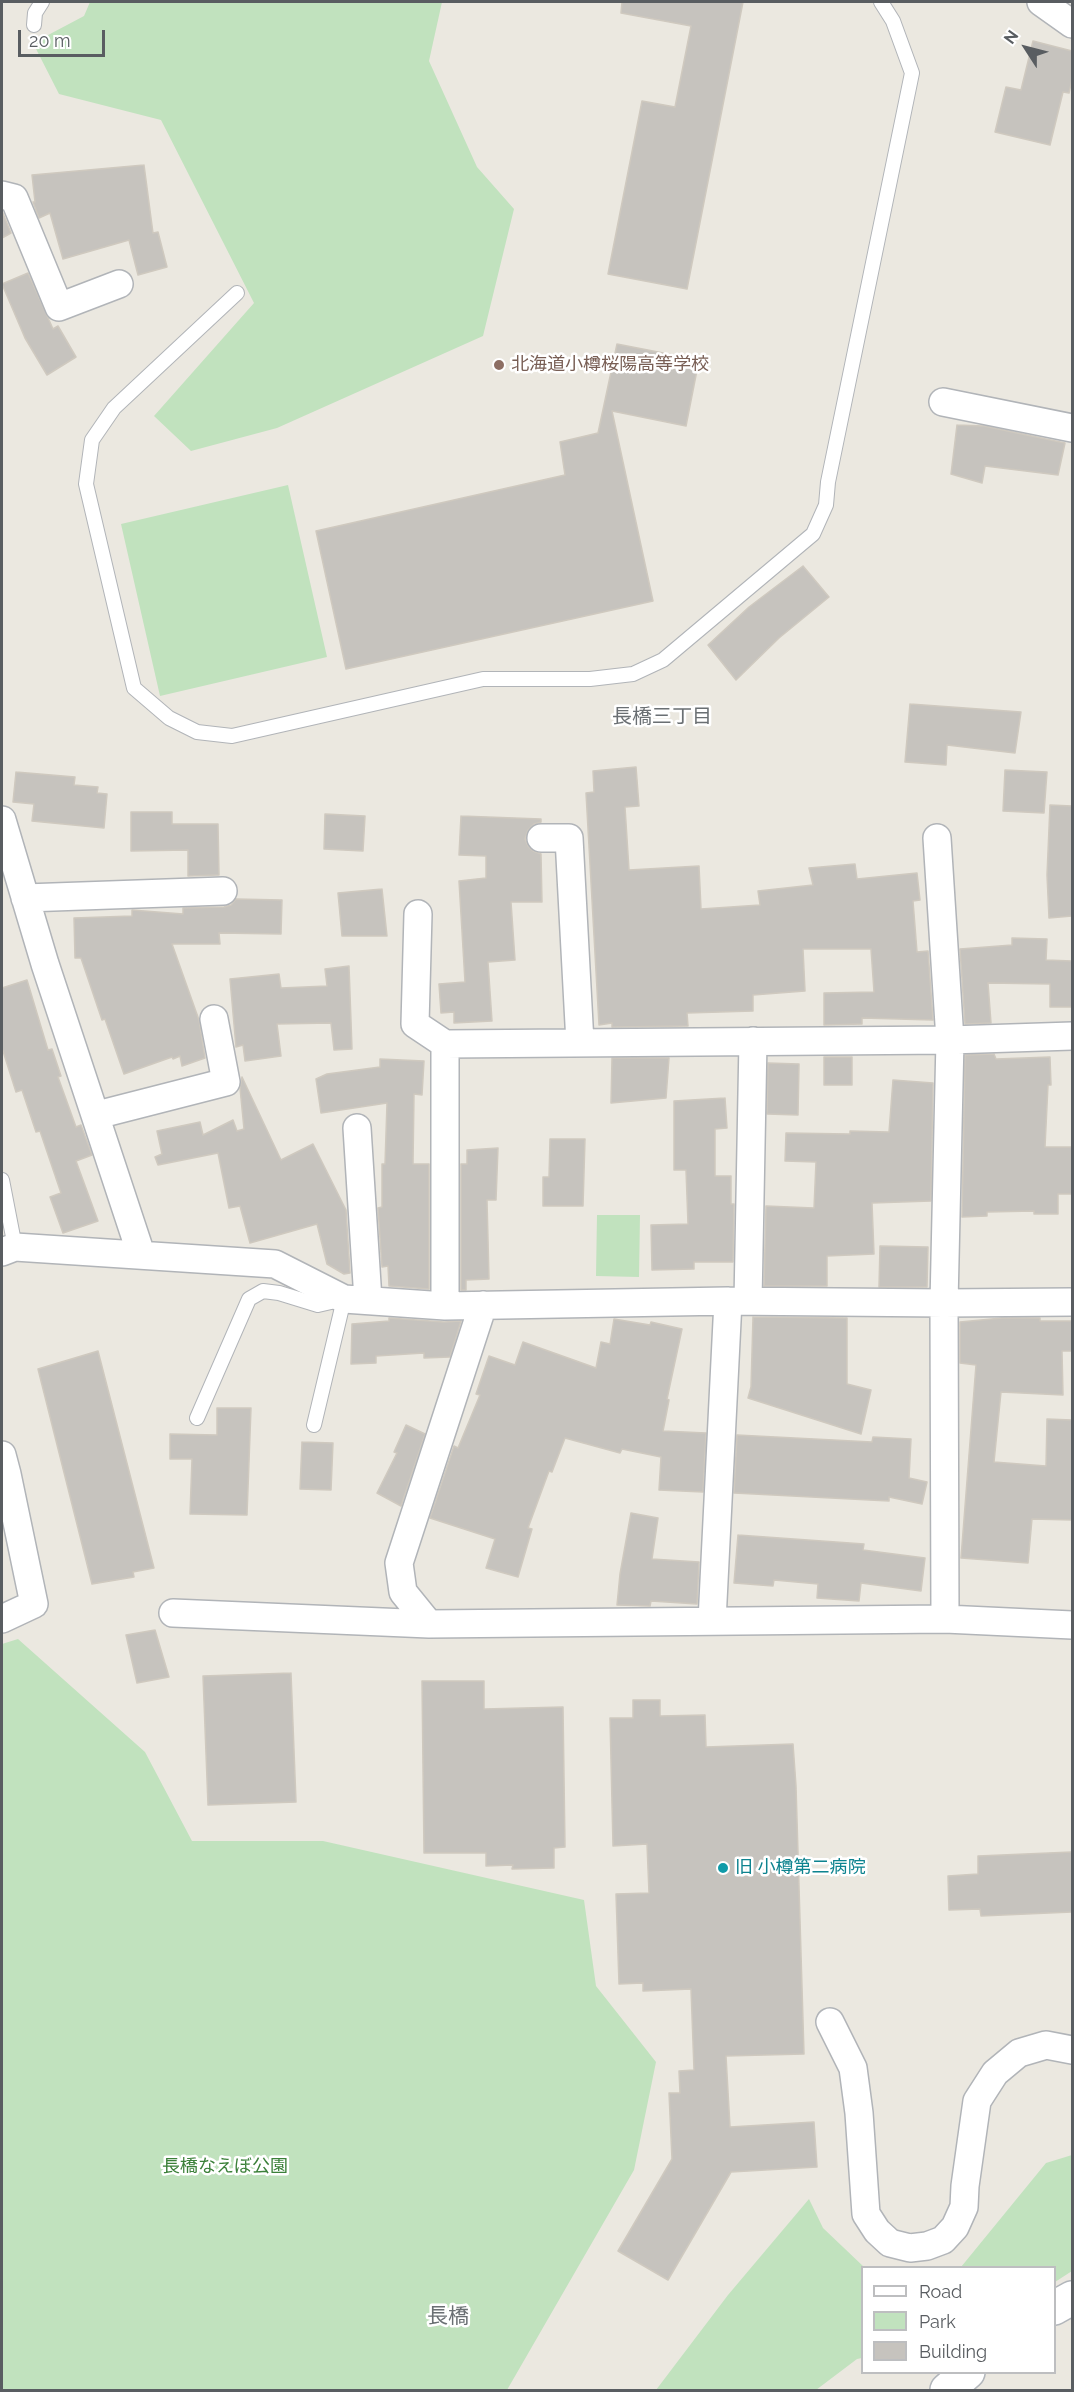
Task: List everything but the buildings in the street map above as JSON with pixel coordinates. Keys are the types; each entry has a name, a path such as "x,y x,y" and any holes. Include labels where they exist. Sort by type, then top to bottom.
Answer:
{"street":[{"path":"1041,2 1072,24"},
{"path":"2,195 14,198 59,307 119,284"},
{"path":"943,402 1072,428"},
{"path":"2,820 25,898 141,1254"},
{"path":"541,838 569,838 580,1043"},
{"path":"937,838 950,1040 944,1303 945,1619"},
{"path":"25,898 223,891"},
{"path":"418,914 415,1024 445,1044 950,1040 1072,1036"},
{"path":"97,1115 226,1082 214,1019"},
{"path":"712,1621 738,1301 753,1041"},
{"path":"445,1044 445,1306"},
{"path":"356,1300 357,1128"},
{"path":"8,1249 141,1254 275,1264 356,1300 445,1306 738,1301 1072,1302"},
{"path":"429,1624 403,1592 399,1563 483,1305"},
{"path":"2,1455 8,1474 34,1604 2,1619"},
{"path":"173,1613 429,1624 945,1619 1072,1625"},
{"path":"830,2022 853,2068 859,2113 866,2214 890,2243 910,2248 927,2246 943,2240 955,2227 964,2207 977,2101 995,2073 1019,2053 1046,2045 1072,2050"},
{"path":"1056,2307 1072,2298"},
{"path":"947,2391 967,2374"}],"lane":[{"path":"34,25 34,14 42,2"},
{"path":"237,293 114,408 92,440 86,484 134,688 169,718 197,732 232,736 483,680 590,679 633,674 663,660 813,534 826,505 828,482 912,74 893,21 881,2"},
{"path":"2,1180 8,1249"},
{"path":"197,1418 249,1299 263,1291 279,1293 318,1305 356,1300 314,1425"}],"green space":[{"path":"90,2 442,2 429,61 477,167 514,209 483,336 277,428 191,451 154,416 254,303 161,120 59,94 33,43 84,16"},
{"path":"288,485 327,657 160,696 121,524"},
{"path":"597,1215 640,1215 639,1277 596,1276"},
{"name":"長橋なえぼ公園","path":"18,1639 145,1752 192,1841 323,1841 584,1900 596,1986 656,2062 634,2170 507,2390 2,2390 2,1644"},
{"path":"1072,2155 1072,2271 1056,2281 1056,2266 962,2266 1046,2163"},
{"path":"809,2199 823,2228 863,2266 861,2266 861,2358 816,2390 656,2390 728,2295"}],"place":[{"name":"北海道小樽桜陽高等学校","path":"499,365"},
{"name":"旧 小樽第二病院","path":"723,1868"}],"district":[{"name":"長橋三丁目","path":"662,717"},
{"name":"長橋","path":"448,2317"}]}
